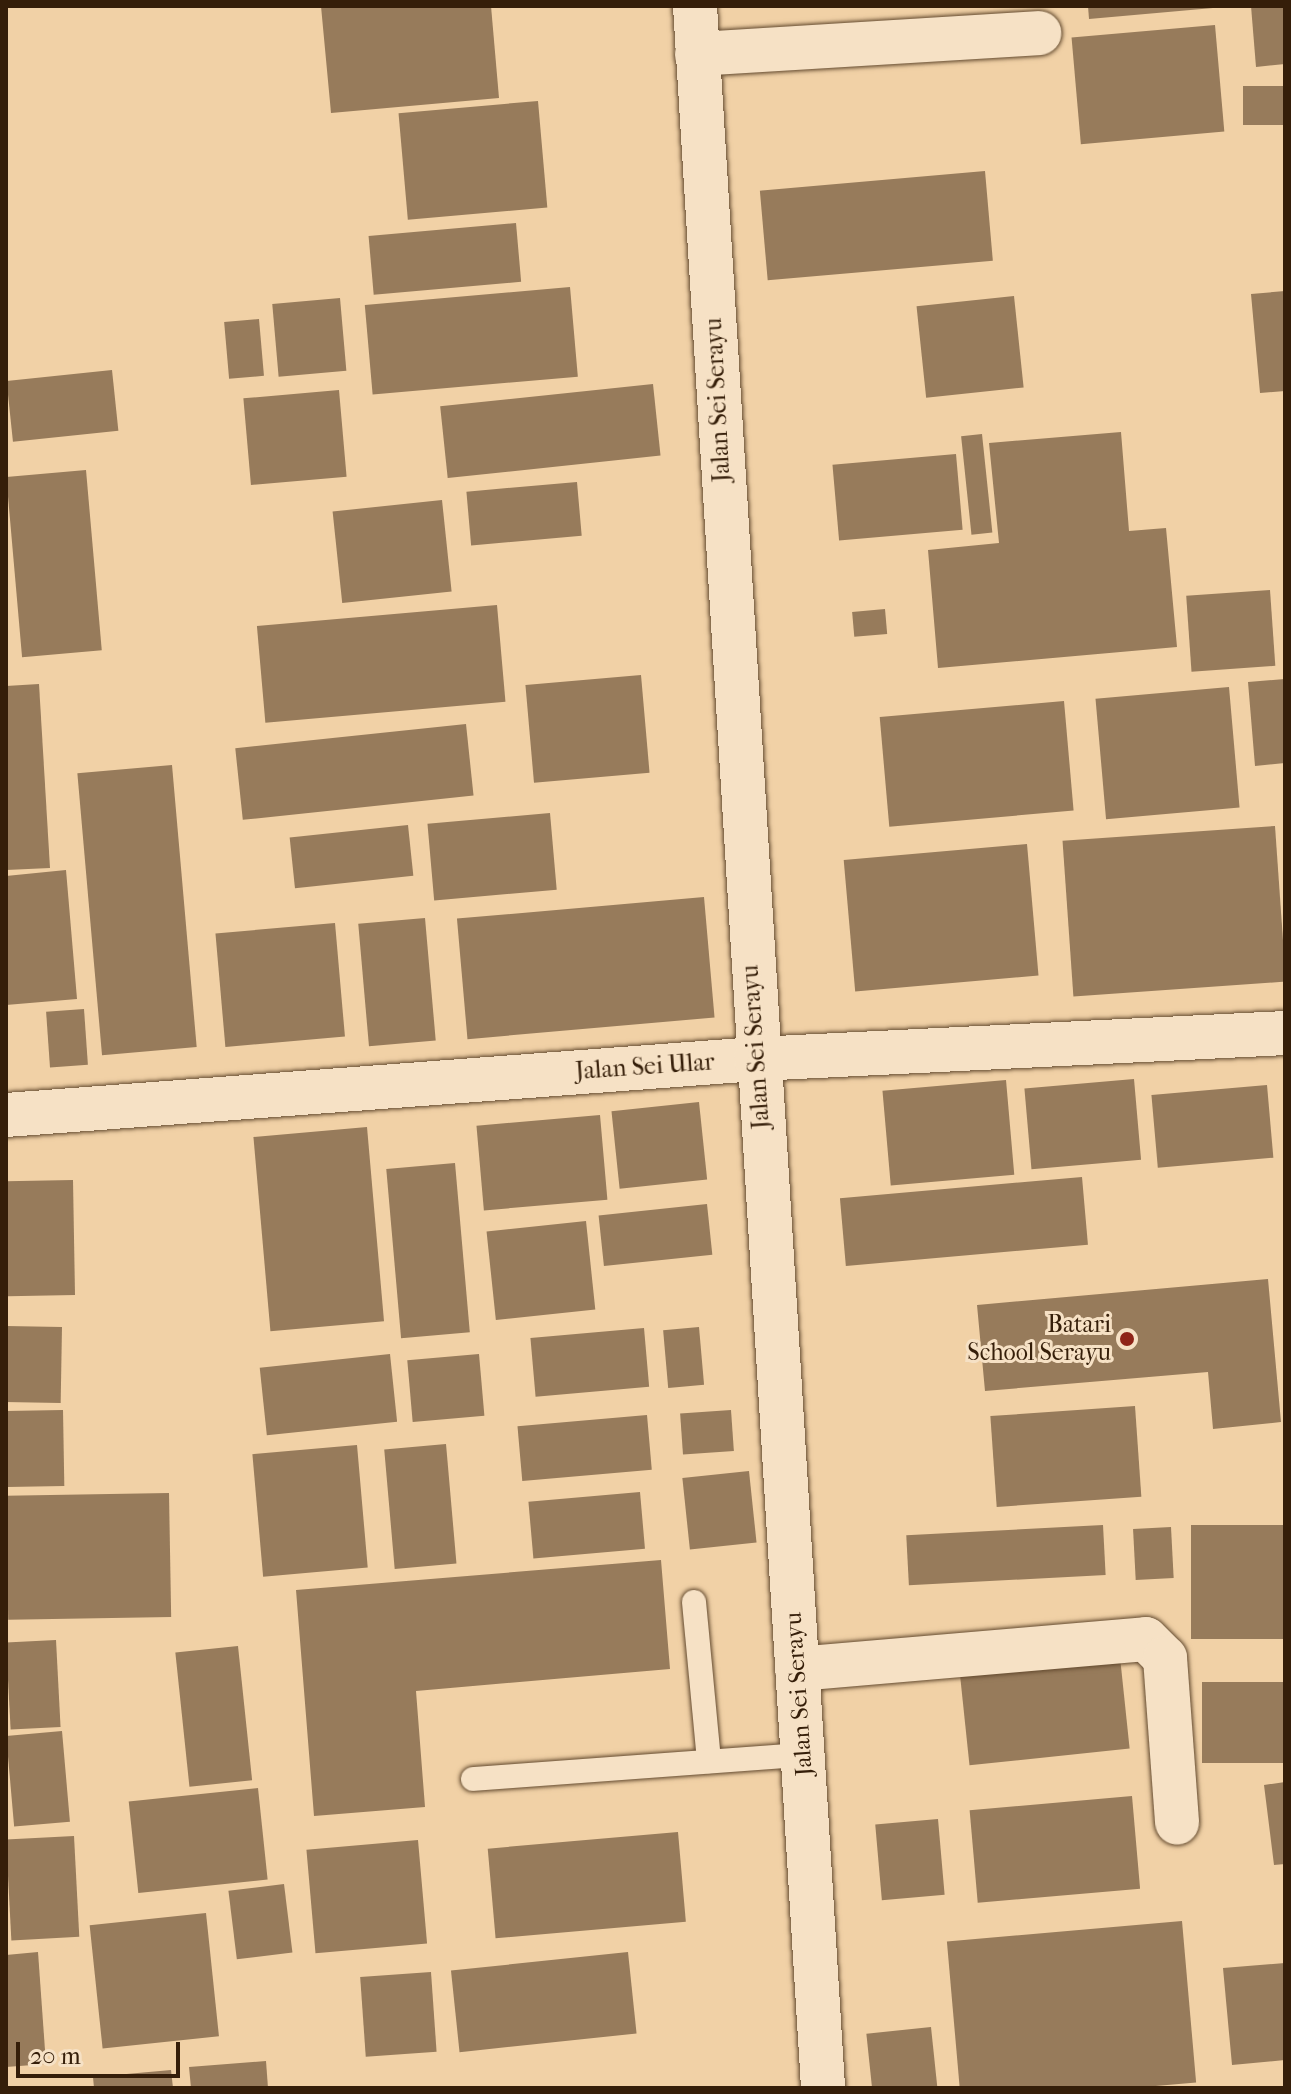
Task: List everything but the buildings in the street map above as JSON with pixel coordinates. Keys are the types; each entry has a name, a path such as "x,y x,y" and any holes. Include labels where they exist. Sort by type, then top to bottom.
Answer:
{"street":[{"name":"Jalan Sei Serayu","path":"695,6 756,1059 823,2088"},
{"path":"697,54 1039,33"},
{"name":"Jalan Sei Ular","path":"6,1115 756,1059 1285,1033"},
{"path":"797,1669 1146,1639 1165,1658 1177,1823"}],"lane":[{"path":"694,1602 709,1761"},
{"path":"473,1779 803,1755"}],"place":[{"name":"Batari School Serayu","path":"1127,1339"}]}
